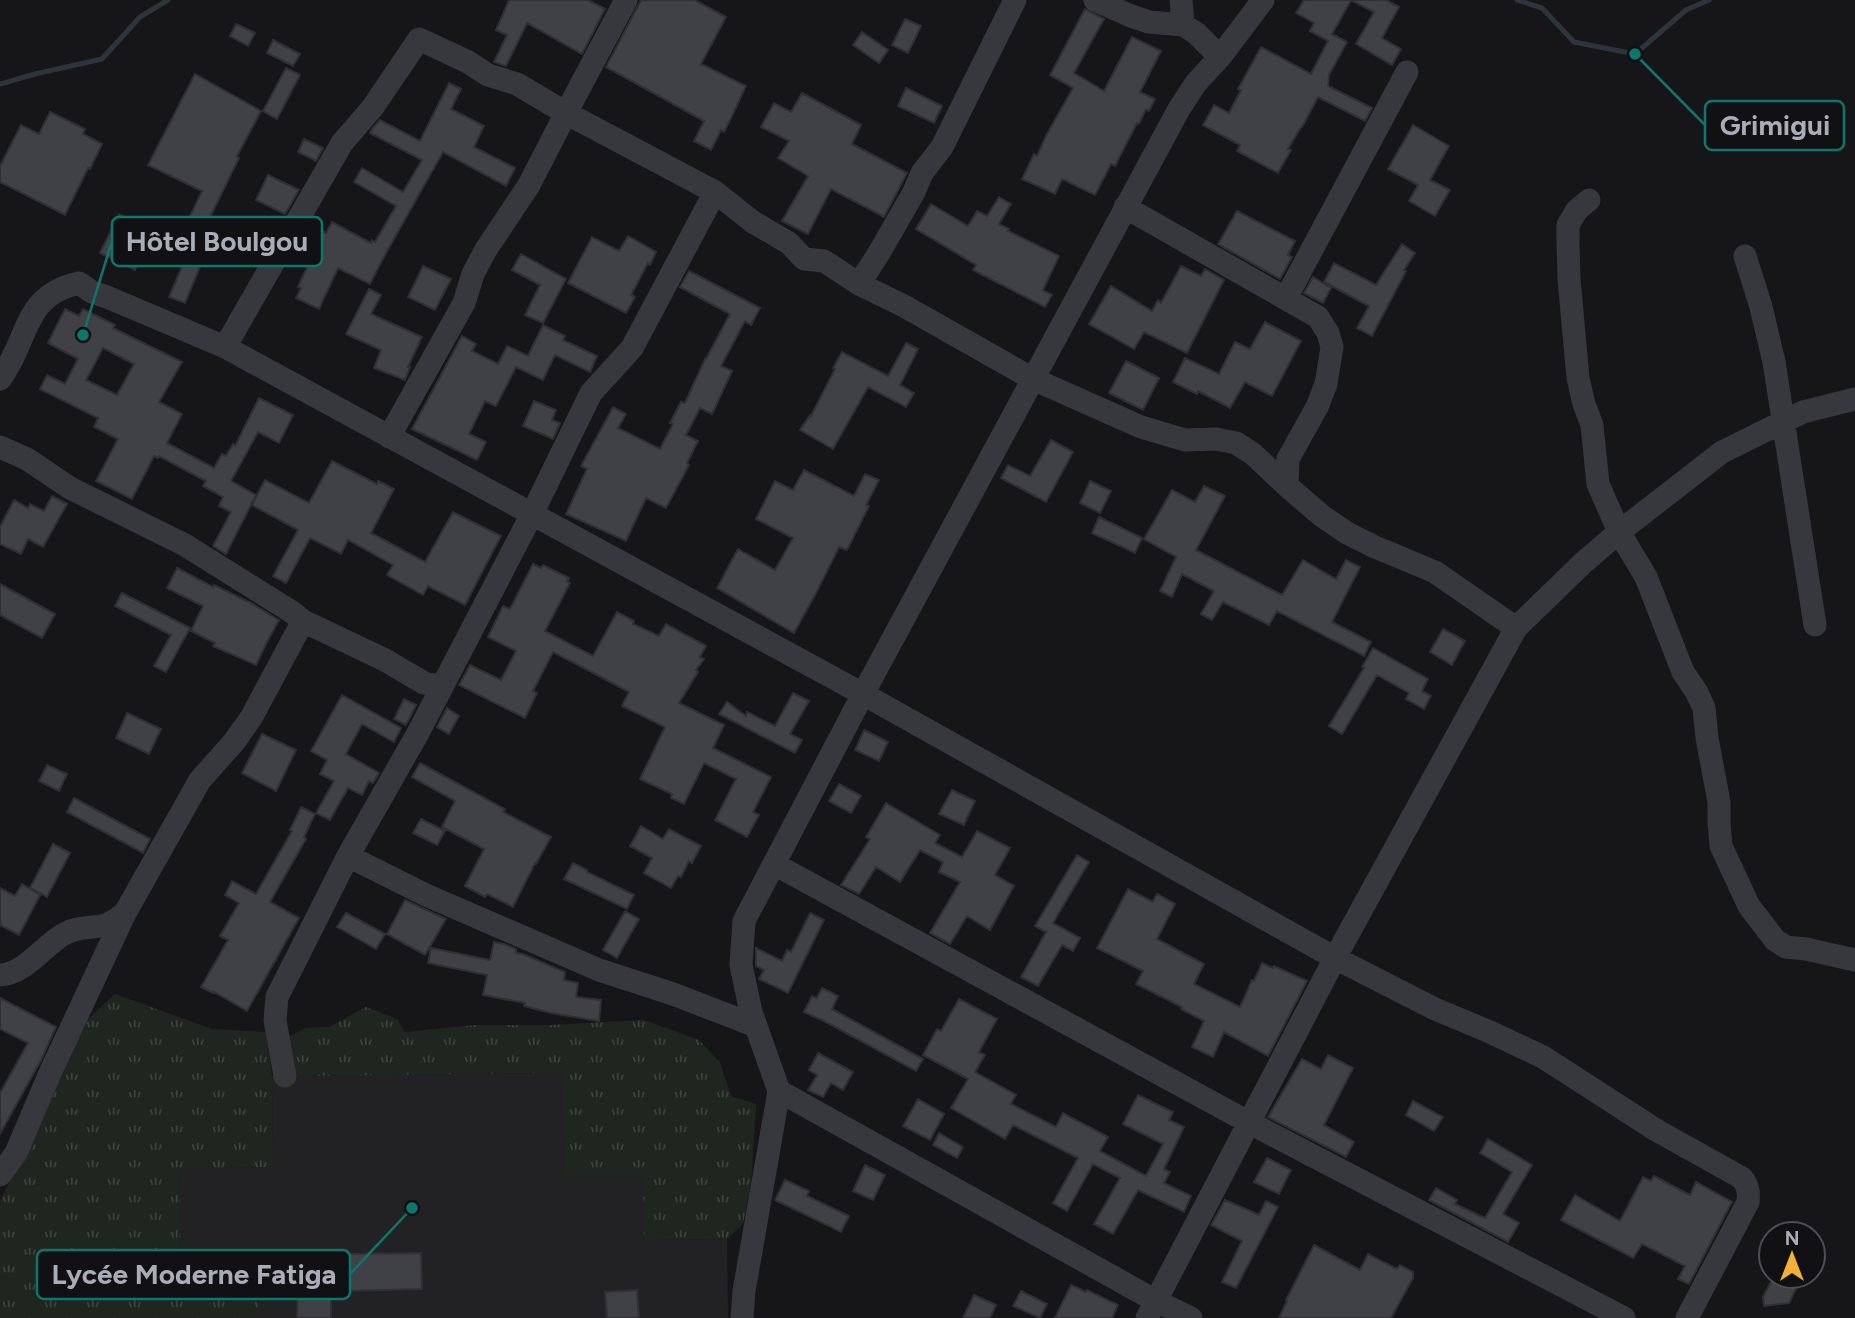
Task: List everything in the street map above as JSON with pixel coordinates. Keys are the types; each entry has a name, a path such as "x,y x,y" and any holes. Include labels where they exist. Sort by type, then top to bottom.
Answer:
{"street":[{"path":"389,437 464,303 473,274 485,251 529,185 626,0"},
{"path":"859,284 885,243 922,173 943,147 1015,0"},
{"path":"1096,0 1149,22 1183,25 1196,33 1220,57"},
{"path":"1181,0 1183,25"},
{"path":"742,1318 744,1291 779,1091 751,1012 741,965 744,921 1178,109 1264,0"},
{"path":"225,347 342,143 373,107 419,39 468,62 488,75 517,84 715,192 753,222 789,243 804,259 824,261 859,284 904,306 1033,379 1141,428 1185,440 1216,439 1236,443 1253,454 1322,516 1347,533 1435,572 1516,628"},
{"path":"1286,298 1407,72"},
{"path":"285,1076 275,1020 277,997 348,856 442,687 532,514 591,393 632,348 715,192"},
{"path":"1589,200 1577,210 1568,225 1569,279 1578,378 1592,425 1598,484 1619,532 1646,577 1683,672 1704,708 1719,802 1721,846 1749,906 1775,940 1786,947 1855,960"},
{"path":"1125,207 1318,317 1328,332 1332,347 1326,384 1317,407 1288,459 1287,486"},
{"path":"1745,256 1774,362 1815,625"},
{"path":"0,379 7,370 35,310 54,290 79,283 92,292 225,347 863,694 1335,958 1435,1009 1543,1057 1656,1130 1742,1178 1746,1184 1748,1202 1687,1318"},
{"path":"1152,1309 1335,958 1516,628 1619,532 1723,452 1803,412 1855,400"},
{"path":"0,447 27,459 71,488 185,545 303,621 385,660 424,683 442,687"},
{"path":"0,1175 16,1153 50,1073 125,914 200,780 251,719 303,621"},
{"path":"348,856 426,895 599,970 673,994 756,1026"},
{"path":"774,864 1250,1123 1624,1318"},
{"path":"0,975 19,969 65,933 104,926 125,914"},
{"path":"779,1091 1152,1309 1191,1318"}],"shaded area":[{"path":"562,1073 564,1177 644,1177 644,1240 727,1239 728,1318 258,1318 257,1289 181,1290 180,1168 273,1167 272,1076"}],"green space":[{"path":"115,994 212,1029 266,1032 272,1076 273,1167 180,1169 181,1290 258,1289 258,1318 0,1318 0,1201 87,1020"},
{"path":"366,1007 397,1019 405,1032 474,1025 551,1025 644,1020 699,1040 720,1063 731,1096 756,1104 751,1184 743,1224 727,1239 644,1240 643,1177 564,1177 562,1073 297,1076 284,1039 306,1028 329,1027"}],"building":[{"path":"509,0 588,0 605,9 582,54 527,23 506,66 494,62 507,35 496,30"},
{"path":"641,0 695,0 726,17 701,64 746,86 724,132 721,130 711,150 694,141 704,121 606,67"},
{"path":"1304,0 1351,0 1332,34 1347,42 1329,75 1328,86 1372,108 1365,121 1318,97 1288,149 1291,150 1278,173 1237,151 1240,145 1203,125 1214,105 1229,113 1241,90 1238,89 1261,47 1311,74 1328,41 1310,31 1314,23 1296,13"},
{"path":"1351,0 1386,0 1399,7 1382,38 1401,49 1392,65 1356,44 1374,12"},
{"path":"1085,9 1104,19 1074,73 1104,91 1132,37 1161,51 1140,92 1155,99 1149,111 1146,109 1139,124 1137,123 1115,166 1111,164 1095,195 1062,179 1055,194 1022,179 1073,88 1050,75"},
{"path":"905,19 921,26 908,53 892,45"},
{"path":"236,24 255,33 248,46 230,36"},
{"path":"862,32 888,50 879,63 853,45"},
{"path":"273,40 300,54 293,66 267,53"},
{"path":"286,68 300,75 277,119 263,111"},
{"path":"195,74 261,111 193,252 204,257 185,303 169,297 184,262 147,245 135,270 100,253 119,214 177,244 202,191 148,165"},
{"path":"449,83 461,89 451,109 484,126 474,147 515,168 506,186 443,152 370,284 338,268 319,309 296,298 301,288 298,287 314,252 312,251 323,231 326,233 332,222 371,243 372,240 375,242 396,206 354,182 362,168 403,192 422,160 370,133 372,129 380,120 420,141"},
{"path":"906,88 942,106 934,123 898,106"},
{"path":"802,93 861,125 852,144 907,173 884,217 831,189 808,234 782,221 808,176 778,158 789,141 761,127 774,103 791,112"},
{"path":"50,112 85,129 83,134 102,144 65,215 0,182 0,166 21,125 39,134"},
{"path":"1413,125 1449,146 1430,180 1450,190 1435,216 1409,201 1418,185 1388,169"},
{"path":"304,139 323,148 316,161 298,152"},
{"path":"268,175 299,190 285,214 256,200"},
{"path":"999,197 1011,204 999,224 1059,256 1043,290 1052,295 1045,307 973,270 976,265 916,229 931,204 968,226 977,211 987,216"},
{"path":"1237,211 1295,241 1288,255 1292,257 1280,279 1218,244"},
{"path":"628,236 656,252 631,295 635,297 626,313 568,283 592,237 619,251"},
{"path":"1402,244 1415,253 1372,336 1357,328 1369,306 1324,282 1334,263 1376,285"},
{"path":"521,254 566,279 543,323 525,315 540,285 512,270"},
{"path":"423,266 451,279 435,310 408,297"},
{"path":"1181,266 1201,276 1205,269 1224,280 1187,353 1144,332 1134,349 1089,324 1111,286 1152,311 1158,300 1161,303"},
{"path":"689,271 760,308 751,325 745,321 721,366 732,371 712,414 700,408 686,435 698,441 687,463 689,465 666,508 646,498 626,541 566,514 587,469 581,466 613,407 626,414 618,428 660,449 681,402 685,403 730,314 680,287"},
{"path":"1313,277 1331,288 1323,303 1304,293"},
{"path":"369,289 381,295 371,314 422,337 405,380 374,368 381,350 346,334"},
{"path":"65,309 79,316 83,309 115,325 113,328 182,362 159,402 182,414 167,443 214,468 222,454 226,456 233,444 235,446 259,398 293,415 279,443 258,432 231,481 256,495 226,554 213,546 231,512 219,506 223,497 203,486 206,481 159,456 154,456 132,499 96,481 118,439 94,427 98,418 40,389 47,375 65,384 78,359 48,343","holes":["103,348 134,364 117,395 86,380"]},
{"path":"1265,322 1301,341 1272,396 1245,382 1230,408 1198,391 1197,394 1173,382 1185,358 1219,374 1235,342 1250,349"},
{"path":"543,325 565,336 563,340 597,356 590,372 555,355 543,380 516,367 496,406 485,401 469,434 486,442 477,460 412,429 462,336 476,344 472,351 498,364 507,346 528,356"},
{"path":"906,343 918,349 900,385 914,393 906,407 868,387 833,449 800,430 811,416 842,352 888,376"},
{"path":"1126,361 1159,378 1143,410 1109,393"},
{"path":"534,401 556,410 552,420 560,423 553,439 523,426"},
{"path":"1051,440 1073,452 1046,502 1001,478 1008,465 1030,476"},
{"path":"332,461 377,484 378,481 394,489 371,533 425,562 453,512 501,536 465,605 428,586 423,595 387,575 393,565 348,540 341,554 310,538 286,583 273,576 298,530 252,505 265,480 309,503"},
{"path":"804,470 854,496 865,474 879,480 847,550 839,547 794,633 717,588 738,549 775,570 793,538 756,519 775,481 793,490"},
{"path":"1090,481 1111,491 1100,513 1080,503"},
{"path":"1204,486 1225,496 1196,550 1282,595 1303,560 1336,579 1346,560 1360,567 1332,622 1371,642 1364,656 1277,611 1269,625 1223,602 1212,620 1201,614 1214,591 1182,574 1172,597 1160,591 1176,557 1144,539 1172,490 1195,502"},
{"path":"52,496 67,504 43,547 28,539 21,554 0,544 0,527 14,500 28,508 30,504 44,511"},
{"path":"1099,517 1142,538 1135,553 1092,533"},
{"path":"533,564 541,568 543,565 569,578 567,581 570,583 545,631 593,656 617,612 634,621 633,624 659,636 666,624 706,646 700,657 704,659 696,670 698,672 679,703 724,725 713,748 771,777 753,812 759,815 747,837 715,820 736,779 704,763 684,804 671,798 672,794 640,779 665,727 622,706 629,692 586,669 553,652 533,691 537,693 525,718 459,685 470,665 501,680 516,651 488,637 503,606 510,609"},
{"path":"177,568 251,603 279,620 256,665 213,646 215,643 191,631 203,606 167,588"},
{"path":"0,584 55,614 42,638 0,615"},
{"path":"122,593 190,628 166,672 154,666 171,635 115,606"},
{"path":"1443,629 1465,641 1452,665 1430,652"},
{"path":"1373,648 1428,679 1422,691 1431,696 1424,709 1406,699 1409,693 1377,675 1342,734 1329,726"},
{"path":"793,693 809,701 790,734 802,740 795,753 719,714 727,702 746,716 747,712 775,726"},
{"path":"342,695 401,728 394,742 362,724 346,754 379,773 373,783 369,781 362,795 348,788 330,820 316,813 334,781 320,774 327,760 311,751"},
{"path":"404,699 416,705 406,725 394,719"},
{"path":"447,708 459,716 449,734 437,727"},
{"path":"127,713 161,729 149,754 116,738"},
{"path":"864,730 888,742 879,761 855,750"},
{"path":"262,734 296,750 276,791 242,773"},
{"path":"420,763 551,837 513,907 465,886 484,849 442,827 455,801 412,777"},
{"path":"47,765 67,774 59,791 39,781"},
{"path":"839,784 861,796 851,813 829,801"},
{"path":"952,790 975,801 964,825 939,814"},
{"path":"74,798 150,839 143,853 67,812"},
{"path":"886,803 940,835 935,843 962,857 977,831 1010,848 995,875 1014,886 990,930 967,916 950,944 930,933 960,882 939,872 943,862 920,850 900,882 876,867 859,894 841,885 870,839 866,837"},
{"path":"301,807 315,814 304,837 306,839 270,902 299,918 247,1011 201,987 228,940 220,936 239,903 225,895 232,881 256,894 292,831 290,830"},
{"path":"421,819 445,831 437,845 413,833"},
{"path":"641,826 663,839 669,829 701,846 692,863 689,861 681,877 678,876 671,888 644,873 652,858 630,846"},
{"path":"53,844 70,853 47,897 30,888"},
{"path":"1077,855 1089,862 1053,923 1080,938 1073,951 1062,945 1038,986 1021,977 1046,932 1035,926"},
{"path":"573,863 634,895 627,909 564,879"},
{"path":"22,884 40,895 19,935 0,925 0,888 15,896"},
{"path":"1128,889 1153,902 1157,894 1175,904 1157,939 1204,964 1194,984 1240,1007 1262,963 1307,981 1268,1056 1224,1032 1213,1057 1192,1047 1204,1021 1136,984 1143,971 1097,948"},
{"path":"405,900 446,919 425,955 387,934"},
{"path":"625,911 639,919 617,958 603,950"},
{"path":"346,913 385,934 376,949 337,927"},
{"path":"810,913 824,920 788,993 759,979 764,970 756,966 756,948 782,961 787,950 791,952"},
{"path":"494,942 516,949 516,953 565,972 564,980 578,983 576,997 601,1000 599,1021 551,1013 524,1006 525,1003 483,995 487,975 428,963 431,948 490,960"},
{"path":"822,988 838,996 832,1009 923,1059 916,1071 804,1012 812,996 817,998"},
{"path":"0,998 56,1027 0,1134 0,1093 28,1043 0,1029"},
{"path":"959,999 997,1019 979,1052 985,1055 975,1072 1016,1095 1011,1104 1056,1127 1063,1113 1108,1137 1100,1151 1146,1176 1163,1144 1123,1124 1138,1095 1173,1112 1169,1120 1184,1127 1164,1169 1170,1172 1164,1183 1191,1196 1184,1212 1138,1190 1113,1234 1094,1224 1120,1178 1093,1164 1067,1211 1053,1203 1078,1158 1013,1125 1005,1139 951,1108 968,1079 923,1055 937,1029 941,1031"},
{"path":"818,1053 853,1072 843,1090 831,1083 823,1097 808,1090 817,1075 809,1070"},
{"path":"1328,1055 1353,1068 1324,1125 1354,1142 1346,1157 1268,1117 1302,1059 1321,1069"},
{"path":"918,1099 944,1114 930,1140 903,1126"},
{"path":"1413,1101 1443,1117 1434,1131 1406,1115"},
{"path":"939,1133 963,1147 957,1158 933,1145"},
{"path":"1488,1139 1532,1165 1503,1214 1519,1223 1508,1242 1429,1200 1436,1188 1457,1200 1455,1204 1485,1218 1512,1172 1480,1153"},
{"path":"1267,1158 1291,1170 1279,1194 1254,1182"},
{"path":"865,1165 885,1175 873,1200 853,1191"},
{"path":"1654,1176 1690,1195 1696,1182 1732,1202 1689,1284 1678,1279 1685,1266 1642,1244 1633,1258 1561,1220 1575,1195 1620,1221 1643,1177 1651,1181"},
{"path":"785,1180 809,1191 807,1196 849,1216 841,1232 775,1200"},
{"path":"1225,1200 1259,1215 1266,1201 1278,1207 1236,1288 1222,1282 1242,1241 1211,1225"},
{"path":"1314,1245 1360,1270 1368,1254 1397,1269 1400,1265 1413,1272 1413,1278 1391,1318 1279,1318"},
{"path":"421,1253 422,1289 347,1291 346,1254"},
{"path":"298,1282 331,1283 331,1318 297,1318"},
{"path":"1071,1285 1118,1305 1112,1318 1055,1318"},
{"path":"637,1290 639,1318 607,1318 605,1292"},
{"path":"1767,1290 1795,1290 1789,1303 1764,1306 1763,1297"},
{"path":"1021,1291 1047,1304 1040,1318 1013,1306"},
{"path":"974,1295 996,1305 990,1318 963,1318"}],"waterway":[{"path":"0,84 102,59 140,17 168,0"},
{"path":"1517,0 1542,8 1574,42 1635,54 1686,10 1709,0"}],"place":[{"name":"Grimigui","path":"1635,54"},
{"name":"Hôtel Boulgou","path":"83,335"},
{"name":"Lycée Moderne Fatiga","path":"412,1208"}]}
